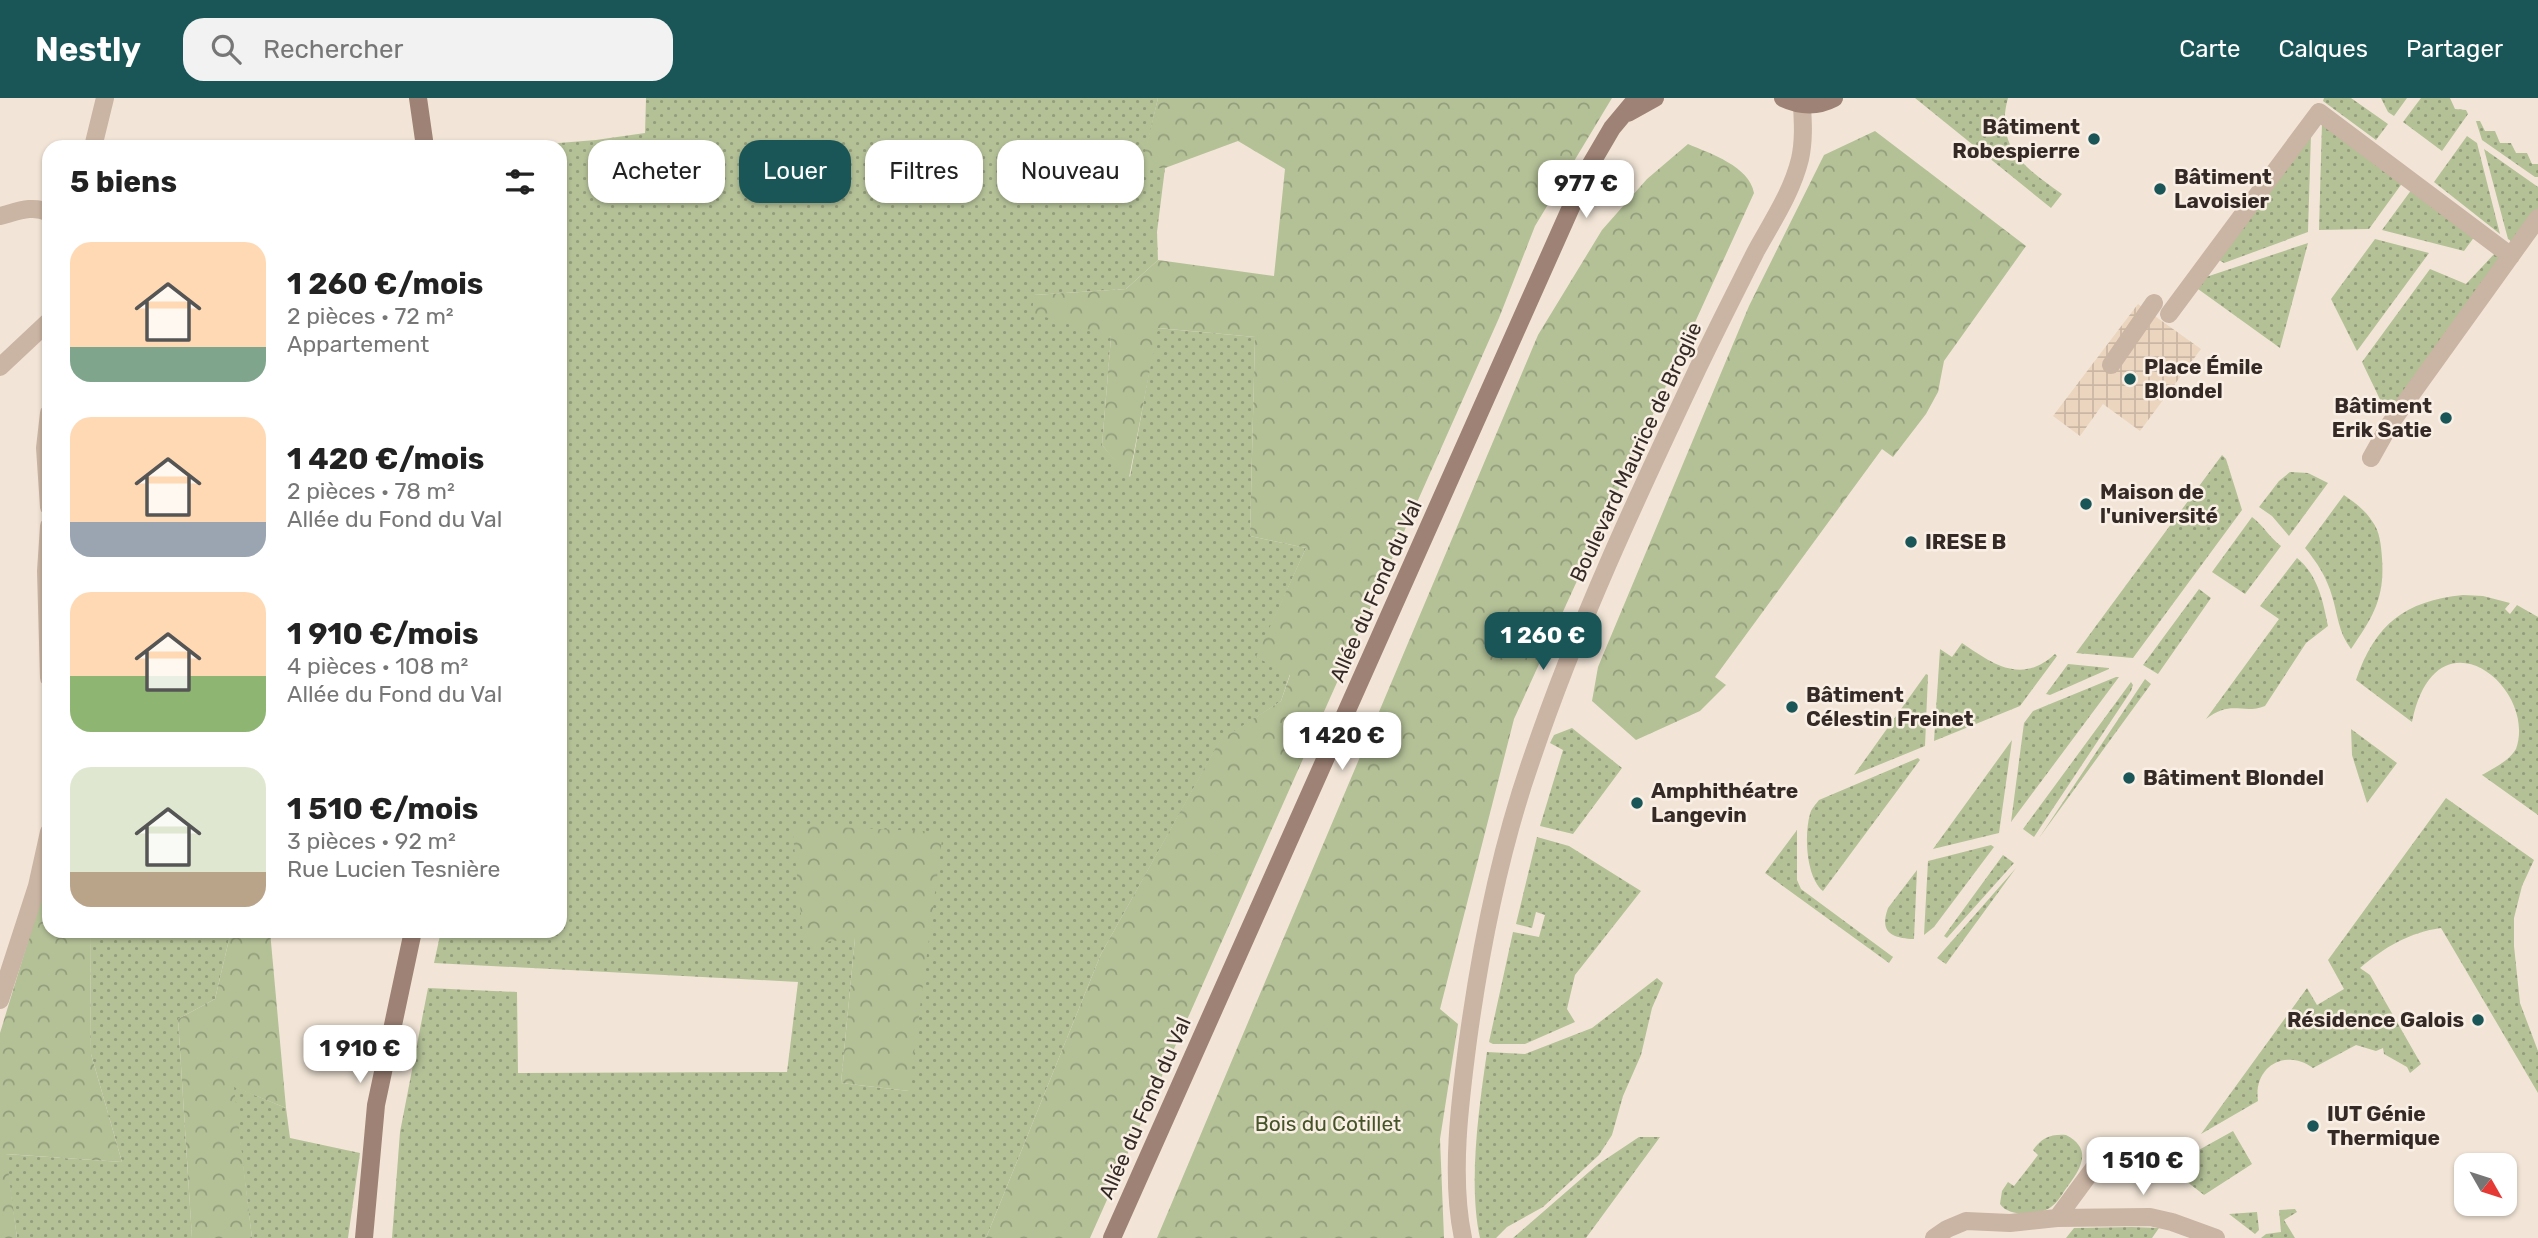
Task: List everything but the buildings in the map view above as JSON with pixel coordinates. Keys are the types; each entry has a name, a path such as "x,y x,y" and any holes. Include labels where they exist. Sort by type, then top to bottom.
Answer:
{"street":[{"path":"95,140 105,98"},
{"path":"418,98 424,140"},
{"name":"Allée du Fond du Val","path":"1112,1238 1588,169 1619,118 1637,98"},
{"name":"Allée du Fond du Val","path":"1619,118 1655,98"},
{"path":"1783,98 1802,105 1834,98"},
{"name":"Boulevard Maurice de Broglie","path":"1463,1238 1458,1164 1466,1054 1488,922 1512,821 1554,696 1629,516 1728,305 1791,183 1803,144 1802,105"},
{"path":"2169,314 2319,112 2511,256"},
{"path":"0,216 29,208 42,209"},
{"path":"2371,458 2390,424 2538,218"},
{"path":"2110,365 2154,303"},
{"path":"0,367 42,328"},
{"path":"0,1000 42,864"},
{"path":"363,1238 376,1105 412,938"},
{"path":"2057,1219 2099,1161 2103,1149"},
{"path":"1934,1238 1947,1228 1966,1221 2010,1223 2150,1217 2216,1238"}],"green space":[{"path":"646,98 1158,98 1144,159 1144,140 997,140 997,203 1144,203 1144,168 1165,168 1157,232 1158,260 1126,289 1034,295 1111,337 1102,445 1130,477 1157,328 1255,337 1250,536 1306,548 1257,657 1290,674 1281,701 1220,741 1101,954 986,1238 392,1238 400,1132 428,988 517,992 518,1073 787,1072 798,982 434,963 439,938 567,938 567,142 588,141 588,203 725,203 725,140 596,140 645,133","holes":["855,938 909,1091 841,1083"]},
{"path":"1158,98 1612,98 1535,226 1499,318 1090,1238 986,1238 1101,954 1220,740 1281,701 1290,675 1256,657 1306,548 1250,536 1255,337 1158,328 1129,478 1102,445 1111,337 1032,313 1034,295 1126,289 1158,260 1274,276 1285,169 1238,141 1165,168 1144,168 1144,156"},
{"path":"1915,98 2008,98 2005,115 2010,144 2026,166 2062,194 2051,208"},
{"path":"2324,98 2351,98 2388,124 2376,140 2323,101"},
{"path":"2381,98 2407,98 2394,116 2388,112"},
{"path":"2421,98 2450,98 2455,109 2466,110 2468,114 2442,151 2403,122"},
{"path":"2476,121 2480,121 2485,131 2495,131 2500,143 2511,143 2516,153 2527,153 2532,164 2538,164 2538,177 2482,140"},
{"path":"2322,122 2403,182 2369,229 2319,230"},
{"path":"1875,131 2026,246 1944,361 1938,392 1926,414 1893,457 1882,449 1715,677 1726,685 1700,711 1636,740 1592,701 1598,667 1749,306 1824,155"},
{"path":"2311,134 2308,232 2224,263 2219,260"},
{"path":"2467,136 2477,143 2500,234 2434,182"},
{"name":"Bois du Cotillet","path":"1688,144 1737,168 1745,175 1754,193 1514,719 1440,1009 1458,1024 1440,1139 1444,1238 1157,1238 1538,335 1602,230 1647,179"},
{"path":"2484,149 2538,187 2538,210 2514,243 2508,239"},
{"path":"2412,189 2475,236 2464,251 2382,230"},
{"path":"2375,239 2429,253 2357,351 2331,299"},
{"path":"2308,243 2280,348 2198,289 2206,277"},
{"path":"2496,252 2504,258 2388,416 2362,362 2430,269 2466,284"},
{"path":"2222,455 2226,459 2242,510 2133,658 2076,653"},
{"path":"2290,472 2308,473 2328,483 2289,536 2272,516 2259,507 2279,481"},
{"path":"2344,495 2363,510 2375,525 2380,538 2382,558 2382,585 2376,606 2351,649 2341,630 2327,583 2305,548"},
{"path":"2252,517 2281,546 2245,594 2212,572"},
{"path":"2297,558 2315,580 2328,626 2306,643 2265,706 2250,709 2230,708 2206,719 2279,619 2260,606"},
{"path":"2199,589 2211,598 2158,674 2143,665"},
{"path":"2463,595 2483,596 2510,603 2505,609 2510,614 2517,605 2538,617 2538,815 2482,775 2501,764 2516,749 2519,725 2512,702 2499,682 2481,668 2461,663 2441,668 2424,687 2412,722 2356,680 2373,644 2395,619 2424,603"},
{"path":"1962,643 1996,664 2019,670 2043,663 2055,654 2057,656 2020,706 1934,741 1940,649 1952,657"},
{"path":"2068,664 2109,669 2050,695 2046,694"},
{"path":"1926,674 1925,746 1854,775"},
{"path":"2119,677 2011,822 2024,723 2033,711"},
{"path":"2145,679 2151,684 2039,838"},
{"path":"2131,682 2131,691 2034,837 2023,829"},
{"path":"1572,728 1622,768 1573,834 1540,826 1563,750 1550,743 1554,735"},
{"path":"2351,729 2397,763 2367,803 2352,755"},
{"path":"2012,740 1999,833 1933,849"},
{"path":"1918,758 1920,760 1823,891 1813,876 1807,844 1811,812 1819,800"},
{"path":"2446,798 2534,860 2522,886 2514,918 2514,946 2520,1003 2538,1051 2538,1093 2441,928 2398,942 2360,968 2370,975 2421,1064 2410,1073 2407,1067 2384,1054 2383,1048 2376,1051 2356,1045 2313,1068 2302,1062 2282,1061 2266,1070 2258,1089 2258,1101 2201,1134 2307,988 2317,1005 2344,989 2328,960"},
{"path":"792,825 943,832 909,1091 841,1083 855,938 804,945"},
{"path":"1797,830 1797,880 1801,889 1893,957 1889,963 1765,873"},
{"path":"1537,837 1569,846 1641,891 1575,975 1567,1009 1575,1022 1525,1044 1493,1044 1489,1042 1513,932 1539,937 1545,915 1536,912 1532,928 1516,924"},
{"path":"1991,845 1994,847 1934,927 1924,935 1928,861"},
{"path":"2003,855 2014,863 1947,938 1944,936"},
{"path":"2016,868 1946,964 1937,958"},
{"path":"1917,870 1914,939 1899,937 1886,929 1888,908"},
{"path":"42,895 42,938 90,938 91,1054 122,1162 6,1154 17,1238 0,1238 0,1033"},
{"path":"90,938 229,938 215,999 178,1019 192,1238 17,1238 5,1154 122,1162 91,1054"},
{"path":"229,938 271,938 286,1108 234,1087 252,1238 192,1238 178,1019 215,999"},
{"path":"1657,978 1663,983 1652,1008 1641,1055 1623,1096 1612,1135 1599,1155 1543,1207 1507,1227 1496,1238 1480,1238 1475,1170 1487,1052 1525,1054 1592,1028"},
{"path":"233,1086 286,1108 290,1138 360,1153 348,1238 252,1238"},
{"path":"2233,1131 2252,1164 2204,1195 2168,1167"},
{"path":"2066,1135 2080,1147 2082,1161 2057,1201 2046,1210 2032,1213 2016,1213 2004,1208 2000,1204 2002,1191 2008,1182 2014,1186 2038,1155 2033,1150 2036,1146 2051,1136"},
{"path":"1639,1137 1660,1137 1586,1238 1513,1238 1597,1165"},
{"path":"2295,1209 2297,1212 2284,1220 2295,1238 2261,1238 2266,1234 2281,1232 2279,1210"},
{"path":"2257,1212 2259,1230 2255,1234 2229,1214"},
{"path":"2074,1228 2159,1228 2152,1238 2066,1238"}],"shaded area":[{"name":"Place Émile Blondel","path":"2138,304 2201,349 2140,431 2103,404 2080,436 2053,416"}],"place":[{"name":"Bâtiment Robespierre","path":"2094,139"},
{"name":"Bâtiment Lavoisier","path":"2160,189"},
{"name":"Place Émile Blondel","path":"2130,379"},
{"name":"Bâtiment Erik Satie","path":"2446,418"},
{"name":"Maison de l'université","path":"2086,504"},
{"name":"IRESE B","path":"1911,542"},
{"name":"Bâtiment Célestin Freinet","path":"1792,707"},
{"name":"Bâtiment Blondel","path":"2129,778"},
{"name":"Amphithéatre Langevin","path":"1637,803"},
{"name":"Résidence Galois","path":"2478,1020"},
{"name":"IUT Génie Thermique","path":"2313,1126"}]}
